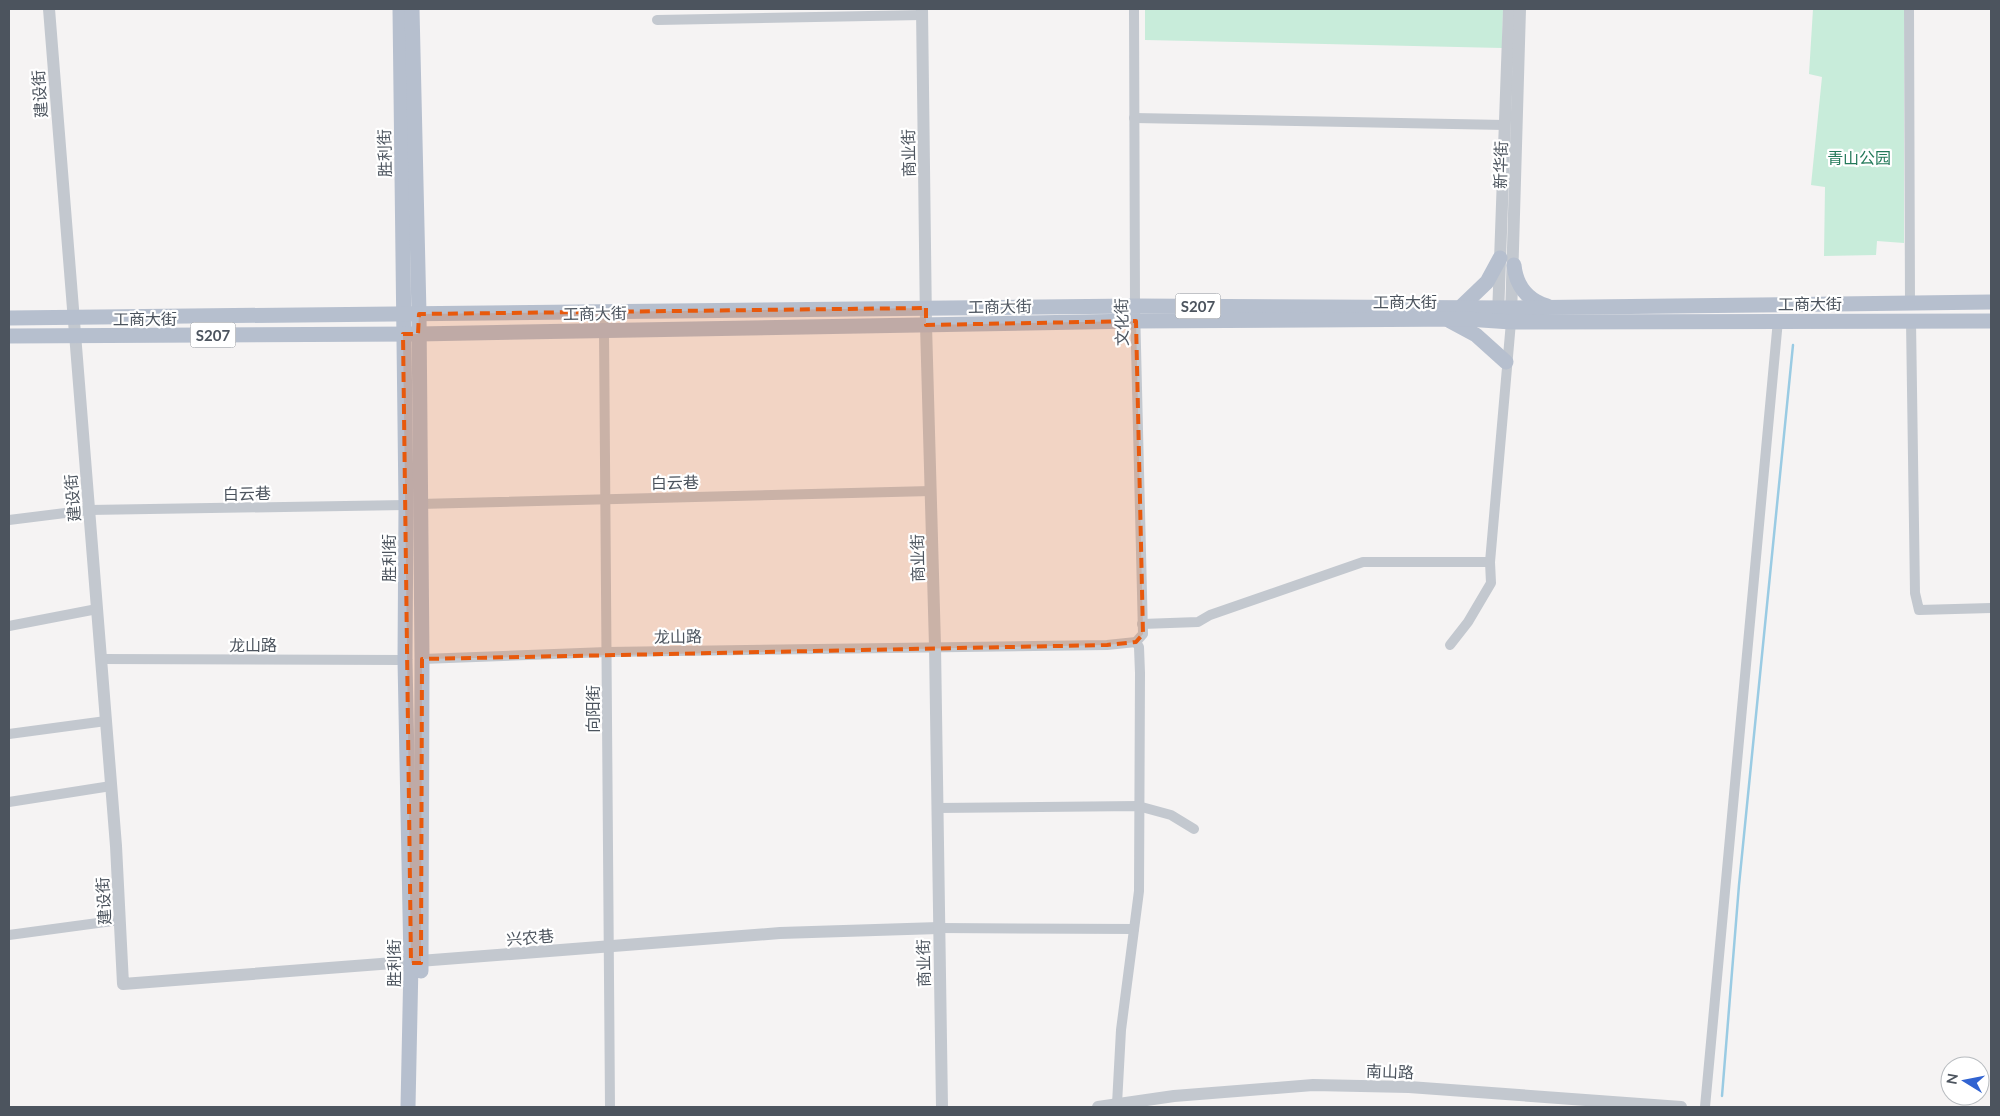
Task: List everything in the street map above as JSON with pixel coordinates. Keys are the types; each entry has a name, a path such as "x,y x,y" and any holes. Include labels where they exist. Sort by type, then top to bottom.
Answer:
{"main road":[{"name":"胜利街","path":"400,9 411,313"},
{"name":"胜利街","path":"408,1107 416,963 422,659 413,505 411,334 412,9"},
{"path":"1462,306 1507,262 1519,285 1528,296 1539,304 1553,307"},
{"name":"工商大街","path":"9,318 926,308 1444,319 1505,314 1553,307 1991,302"},
{"name":"工商大街","path":"9,336 411,334 926,325 1135,313 1462,306 1505,314 1778,320 1991,321"},
{"path":"1444,319 1476,335 1506,362"},
{"name":"胜利街","path":"413,505 405,660 416,963 418,1107"}],"street":[{"name":"建设街","path":"49,9 72,317 111,786 123,984"},
{"name":"文化街","path":"1117,1104 1121,1030 1139,891 1140,673 1138,647 1140,633 1135,313 1134,9"},
{"name":"新华街","path":"1507,262 1505,125 1509,9"},
{"name":"新华街","path":"1505,314 1520,9"},
{"path":"1909,9 1910,303"},
{"path":"658,20 922,12"},
{"name":"商业街","path":"922,12 926,325 935,646 942,1107"},
{"path":"1134,118 1505,125"},
{"name":"向阳街","path":"606,311 604,330 610,1107"},
{"path":"1450,645 1468,622 1491,583 1490,562 1506,362 1505,314"},
{"path":"1705,1107 1778,320"},
{"path":"1911,321 1915,593 1919,610 1991,608"},
{"name":"白云巷","path":"9,520 89,510 413,505 606,498 931,491"},
{"name":"龙山路","path":"422,659 607,652 1107,645 1140,633 1198,622 1210,615 1363,562 1490,562"},
{"path":"9,626 97,609"},
{"name":"龙山路","path":"101,659 405,660"},
{"path":"9,734 106,721"},
{"path":"9,802 111,786"},
{"path":"937,808 1138,806 1171,815 1194,829"},
{"path":"9,935 120,920"},
{"path":"939,928 1134,929"},
{"name":"兴农巷","path":"123,984 416,963 780,933 939,928"},
{"name":"南山路","path":"1098,1107 1333,1086 1409,1087 1682,1107"}],"highlighted area":[{"path":"926,308 926,325 1136,321 1143,634 1136,642 1107,645 422,659 421,963 411,963 403,334 418,334 419,314"}],"green space":[{"path":"1145,9 1503,9 1502,48 1145,40"},
{"name":"青山公园","path":"1813,9 1904,9 1904,243 1877,241 1876,255 1824,256 1825,187 1811,185 1822,77 1809,74"}],"waterway":[{"path":"1722,1096 1739,885 1793,345"}]}
